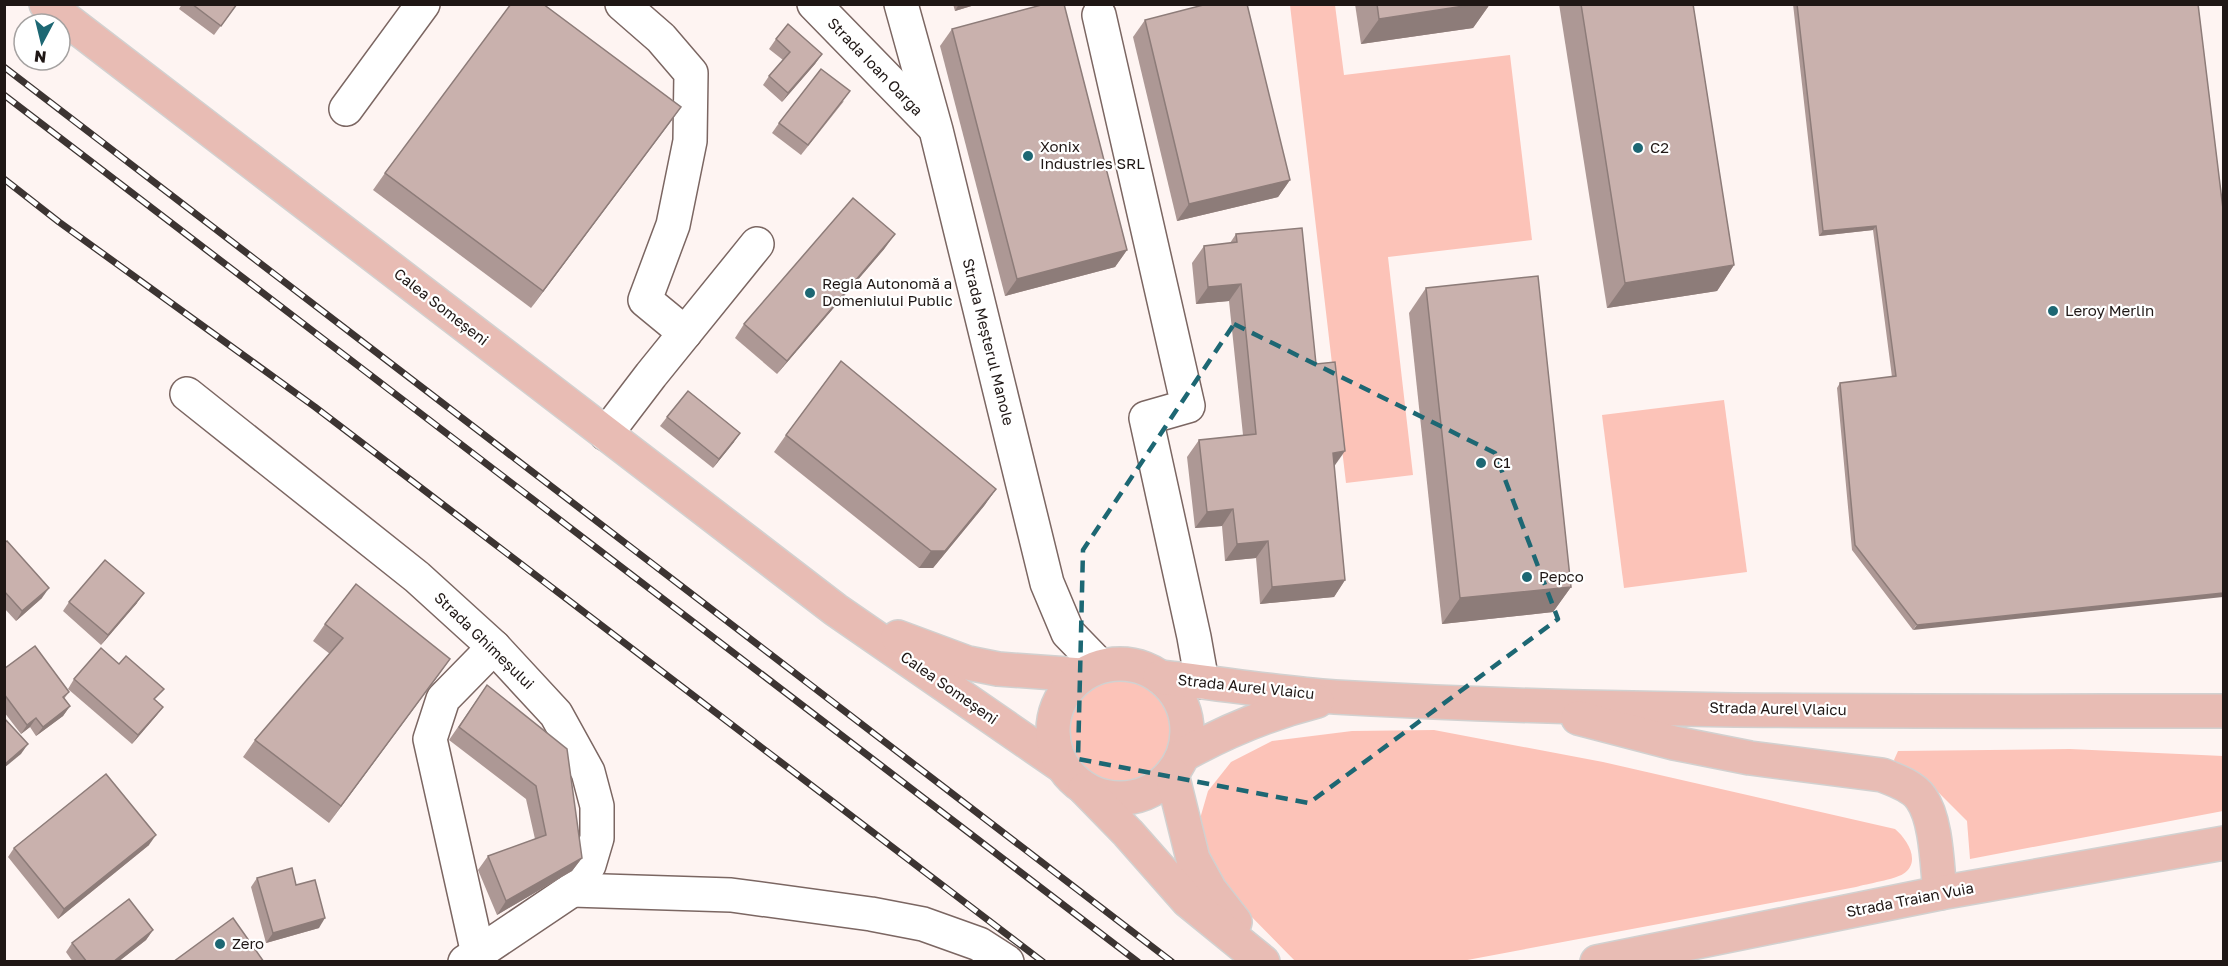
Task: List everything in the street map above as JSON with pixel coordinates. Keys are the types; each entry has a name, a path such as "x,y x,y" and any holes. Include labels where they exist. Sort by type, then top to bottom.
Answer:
{"main road":[{"name":"Calea Someșeni","path":"46,4 836,610 1073,777 1128,833 1188,901 1264,962"},
{"name":"Calea Someșeni","path":"836,610 923,648 968,663 998,669 1091,671"},
{"path":"1121,664 1142,667 1160,677 1175,692 1185,712 1188,734 1178,765 1158,787 1140,796 1121,799 1101,796 1073,777 1054,747 1052,727 1057,707 1067,689 1091,671 1121,664"},
{"name":"Strada Aurel Vlaicu","path":"1160,677 1333,697 1527,705 1859,711 2223,711"},
{"name":"Strada Aurel Vlaicu","path":"1178,765 1212,739 1258,719 1333,697"},
{"path":"1527,705 1674,743 1750,758 1882,775 1896,780 1920,796 1927,809 1932,826 1940,893"},
{"name":"Calea Someșeni","path":"1178,765 1189,848 1197,868 1210,890 1264,962"},
{"name":"Strada Traian Vuia","path":"1597,962 1940,893 2223,843"}],"street":[{"path":"346,109 423,4"},
{"path":"622,4 660,38 691,73 688,151 673,225 645,300 685,333"},
{"name":"Strada Ioan Oarga","path":"814,4 936,130"},
{"name":"Strada Meșterul Manole","path":"901,4 936,130 1047,583 1068,633 1091,671"},
{"path":"1099,15 1188,406 1146,418 1202,682"},
{"path":"606,434 757,243"},
{"name":"Strada Ghimeșului","path":"187,394 417,577 494,647 556,714 588,772 597,806 597,838 589,865 572,890 472,958"},
{"path":"472,958 430,739 443,699 494,647"},
{"path":"572,890 731,896 871,914 923,924 979,944 1007,962"}],"highlighted area":[{"path":"1234,324 1495,453 1558,619 1309,803 1078,759 1083,550"}],"shaded area":[{"path":"1290,5 1335,5 1344,75 1510,55 1532,240 1388,257 1413,475 1346,483"},
{"path":"1724,400 1747,572 1624,588 1602,415"},
{"path":"1119,677 1140,681 1158,693 1170,711 1174,732 1170,753 1158,771 1140,783 1119,787 1098,783 1080,771 1068,753 1064,732 1068,711 1080,693 1098,681"},
{"path":"1434,730 1603,762 1895,829 1908,844 1912,857 1911,863 1909,869 1899,876 1856,887 1462,961 1296,962 1237,902 1214,870 1197,829 1208,791 1231,762 1272,741 1352,731"},
{"path":"2070,749 2223,756 2223,811 1970,859 1967,821 1939,793 1900,771 1894,760 1898,751"}],"building":[{"path":"192,4 237,4 221,26"},
{"path":"511,4 543,4 681,107 543,291 385,173"},
{"name":"Xonix Industries SRL","path":"1045,4 1064,4 1127,250 1017,279 952,29"},
{"path":"1207,4 1247,4 1290,180 1189,204 1145,20"},
{"path":"1377,4 1477,4 1379,19"},
{"name":"C2","path":"1581,4 1693,4 1734,265 1625,283"},
{"name":"Leroy Merlin","path":"1797,4 2198,4 2223,209 2223,593 1917,625 1855,545 1840,383 1896,376 1876,226 1823,231"},
{"path":"788,24 822,54 788,93 769,76 790,52 776,39"},
{"path":"821,69 850,91 808,145 779,123"},
{"name":"Regia Autonomă a Domeniului Public","path":"853,198 895,234 787,361 744,324"},
{"path":"1302,228 1316,364 1335,362 1345,451 1333,453 1345,580 1272,587 1268,541 1237,544 1233,509 1207,512 1199,440 1256,434 1241,284 1208,287 1204,246 1237,242 1236,234"},
{"name":"C1","path":"1538,276 1571,587 1460,598 1426,288"},
{"path":"841,361 996,489 945,551 931,551 786,435"},
{"path":"688,391 740,433 719,459 667,417"},
{"path":"7,541 49,588 22,611 4,591 4,543"},
{"path":"105,560 144,593 108,635 69,602"},
{"path":"356,584 450,659 341,806 255,740 343,638 325,624"},
{"path":"35,646 69,692 63,697 70,706 43,727 36,718 27,725 4,694 4,669"},
{"path":"101,648 119,664 126,656 164,689 154,699 163,707 138,735 74,679"},
{"path":"487,685 567,749 582,858 506,901 488,856 546,835 536,786 459,727"},
{"path":"4,718 28,744 4,765"},
{"path":"106,774 156,835 64,909 14,848"},
{"path":"292,868 296,885 315,880 325,918 273,933 257,878"},
{"path":"129,899 153,930 113,962 87,962 72,943"},
{"name":"Zero","path":"233,918 264,962 173,962"}],"railway":[{"path":"4,67 1172,962"},
{"path":"4,95 1138,962"},
{"path":"4,179 59,222 315,407 1043,962"}],"place":[{"name":"C2","path":"1638,148"},
{"name":"Xonix Industries SRL","path":"1028,156"},
{"name":"Regia Autonomă a Domeniului Public","path":"810,293"},
{"name":"Leroy Merlin","path":"2053,311"},
{"name":"C1","path":"1481,463"},
{"name":"Pepco","path":"1527,577"},
{"name":"Zero","path":"220,944"}]}
